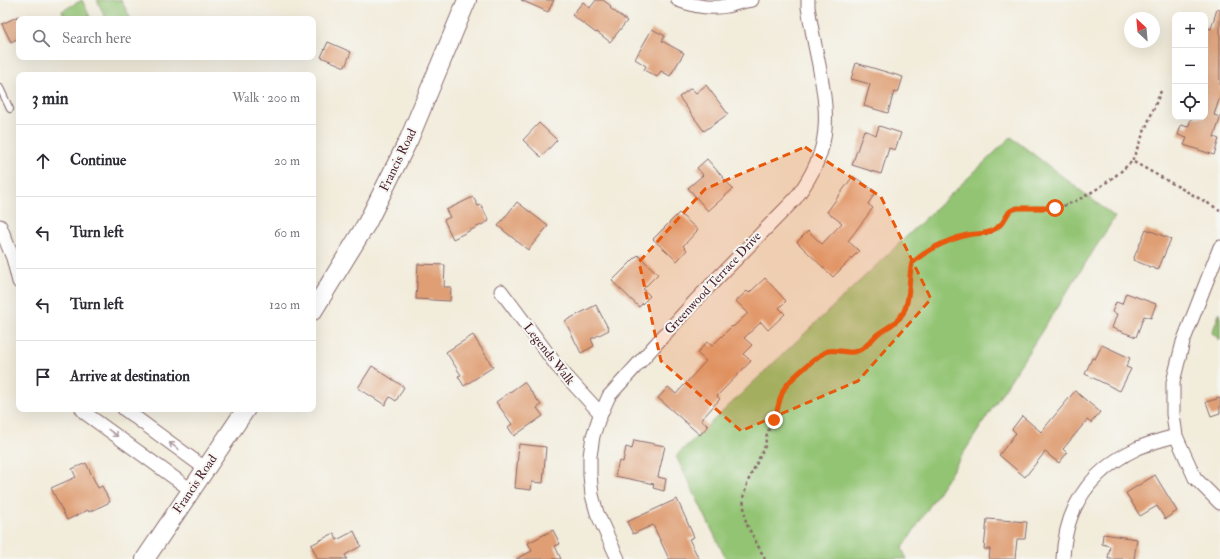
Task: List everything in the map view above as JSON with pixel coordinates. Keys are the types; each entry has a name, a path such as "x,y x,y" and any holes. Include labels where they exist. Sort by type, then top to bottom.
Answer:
{"street":[{"name":"Francis Road","path":"316,307 367,223 409,139 467,0"},
{"path":"678,0 706,7 725,6 752,0"},
{"name":"Greenwood Terrace Drive","path":"618,559 597,514 592,495 590,456 593,436 609,396 694,302 795,199 807,183 816,166 826,128 825,100 808,0"},
{"path":"0,226 16,262"},
{"path":"1220,247 1183,342 1173,382 1173,414 1176,436 1195,478 1220,503"},
{"name":"Legends Walk","path":"501,291 557,366 601,414"},
{"path":"84,412 191,490"},
{"path":"128,412 206,469"},
{"name":"Francis Road","path":"145,559 244,412"},
{"path":"1063,559 1065,538 1070,519 1078,501 1090,484 1105,468 1121,457 1139,448 1176,436"}],"lane":[{"path":"0,88 10,109"}],"path":[{"path":"765,559 746,523 743,498 748,481 765,446 767,433 777,412 784,388 819,356 829,351 854,352 862,349 878,334 902,317 906,309 912,263 928,251 968,235 986,234 1001,226 1008,212 1017,208 1055,208 1078,200 1116,175 1132,161 1161,91"},
{"path":"1132,161 1220,210"}],"highlighted area":[{"path":"805,147 881,197 931,299 858,381 741,431 661,361 639,262 705,189"}],"green space":[{"path":"82,0 90,16 64,16 62,11"},
{"path":"97,0 121,0 129,16 105,16"},
{"path":"1011,137 1115,217 902,549 907,559 726,559 676,456"},
{"path":"1220,312 1220,340 1212,333"}],"building":[{"path":"521,0 554,0 548,12"},
{"path":"596,0 603,0 611,6 610,8 627,21 610,42 572,15 583,2 590,8"},
{"path":"1217,9 1220,10 1220,97 1214,115 1220,117 1220,119 1214,137 1219,139 1214,155 1184,145 1187,138 1178,135 1181,125 1188,127 1191,120 1208,120 1208,28 1211,29"},
{"path":"16,17 16,40 11,42 2,24"},
{"path":"652,29 665,36 662,41 684,53 670,76 661,71 657,77 644,70 646,66 635,59"},
{"path":"328,42 351,52 345,67 321,57"},
{"path":"856,63 903,77 898,93 894,92 888,113 864,106 870,84 851,79"},
{"path":"706,85 728,114 704,131 679,97 691,88 696,93"},
{"path":"539,123 557,140 541,157 523,140"},
{"path":"879,126 901,133 895,150 889,148 881,174 852,165 864,130 876,135"},
{"path":"707,159 733,189 708,211 688,188 703,175 697,168"},
{"path":"853,176 876,192 868,204 873,208 848,241 859,251 833,277 797,242 808,231 822,244 842,223 827,212"},
{"path":"473,197 478,206 481,205 489,221 453,239 444,220 450,217 446,210"},
{"path":"517,202 548,226 528,250 498,226"},
{"path":"679,213 698,230 683,246 687,250 677,261 653,239"},
{"path":"1146,229 1171,239 1158,270 1133,260"},
{"path":"638,255 658,274 643,289 650,296 639,307 612,281"},
{"path":"418,264 445,265 444,287 451,287 450,301 416,299"},
{"path":"765,278 786,301 779,308 785,314 768,330 761,322 744,338 752,345 743,354 751,361 717,396 720,399 701,420 708,426 700,435 658,398 668,387 676,394 706,361 697,353 707,342 712,346 732,326 733,327 748,313 736,301 747,291 749,293"},
{"path":"1126,293 1156,304 1151,318 1144,316 1136,337 1112,328 1117,314 1112,312 1116,302 1122,304"},
{"path":"596,305 609,330 591,339 594,346 581,353 565,321"},
{"path":"473,335 493,367 464,386 458,376 461,375 446,352"},
{"path":"1102,345 1130,358 1126,367 1131,369 1120,391 1085,374 1092,358 1095,359"},
{"path":"372,366 404,387 396,401 390,397 385,405 358,388"},
{"path":"524,382 541,405 537,408 543,416 514,436 508,427 512,424 496,402"},
{"path":"1075,391 1100,412 1091,423 1087,420 1063,449 1067,453 1059,463 1045,452 1025,477 999,455 1016,433 1012,429 1022,416 1041,432"},
{"path":"1220,398 1220,413 1211,416 1206,402"},
{"path":"634,440 665,446 658,477 666,479 664,491 653,488 654,484 615,476 619,461 623,462 626,447 632,449"},
{"path":"519,444 546,447 543,483 532,482 531,490 515,488"},
{"path":"86,463 98,488 102,486 110,502 67,520 51,488 76,477 72,469"},
{"path":"1155,475 1177,511 1165,519 1157,506 1140,516 1126,493"},
{"path":"677,499 694,537 689,539 699,559 669,559 653,525 633,534 627,522"},
{"path":"987,519 1027,522 1025,539 1017,539 1015,559 989,559 990,549 984,549"},
{"path":"553,530 560,544 555,546 561,559 516,559 532,551 528,543"},
{"path":"354,531 361,546 345,555 347,559 318,559 311,545 334,533 337,540"},
{"path":"1103,534 1137,539 1134,559 1108,559 1110,546 1102,544"}],"route":[{"path":"774,420 784,388 819,356 829,351 854,352 862,349 878,334 902,317 906,309 910,284 910,270 912,263 917,259 928,251 955,239 968,235 986,234 996,229 1001,226 1008,212 1014,209 1055,208"}]}
